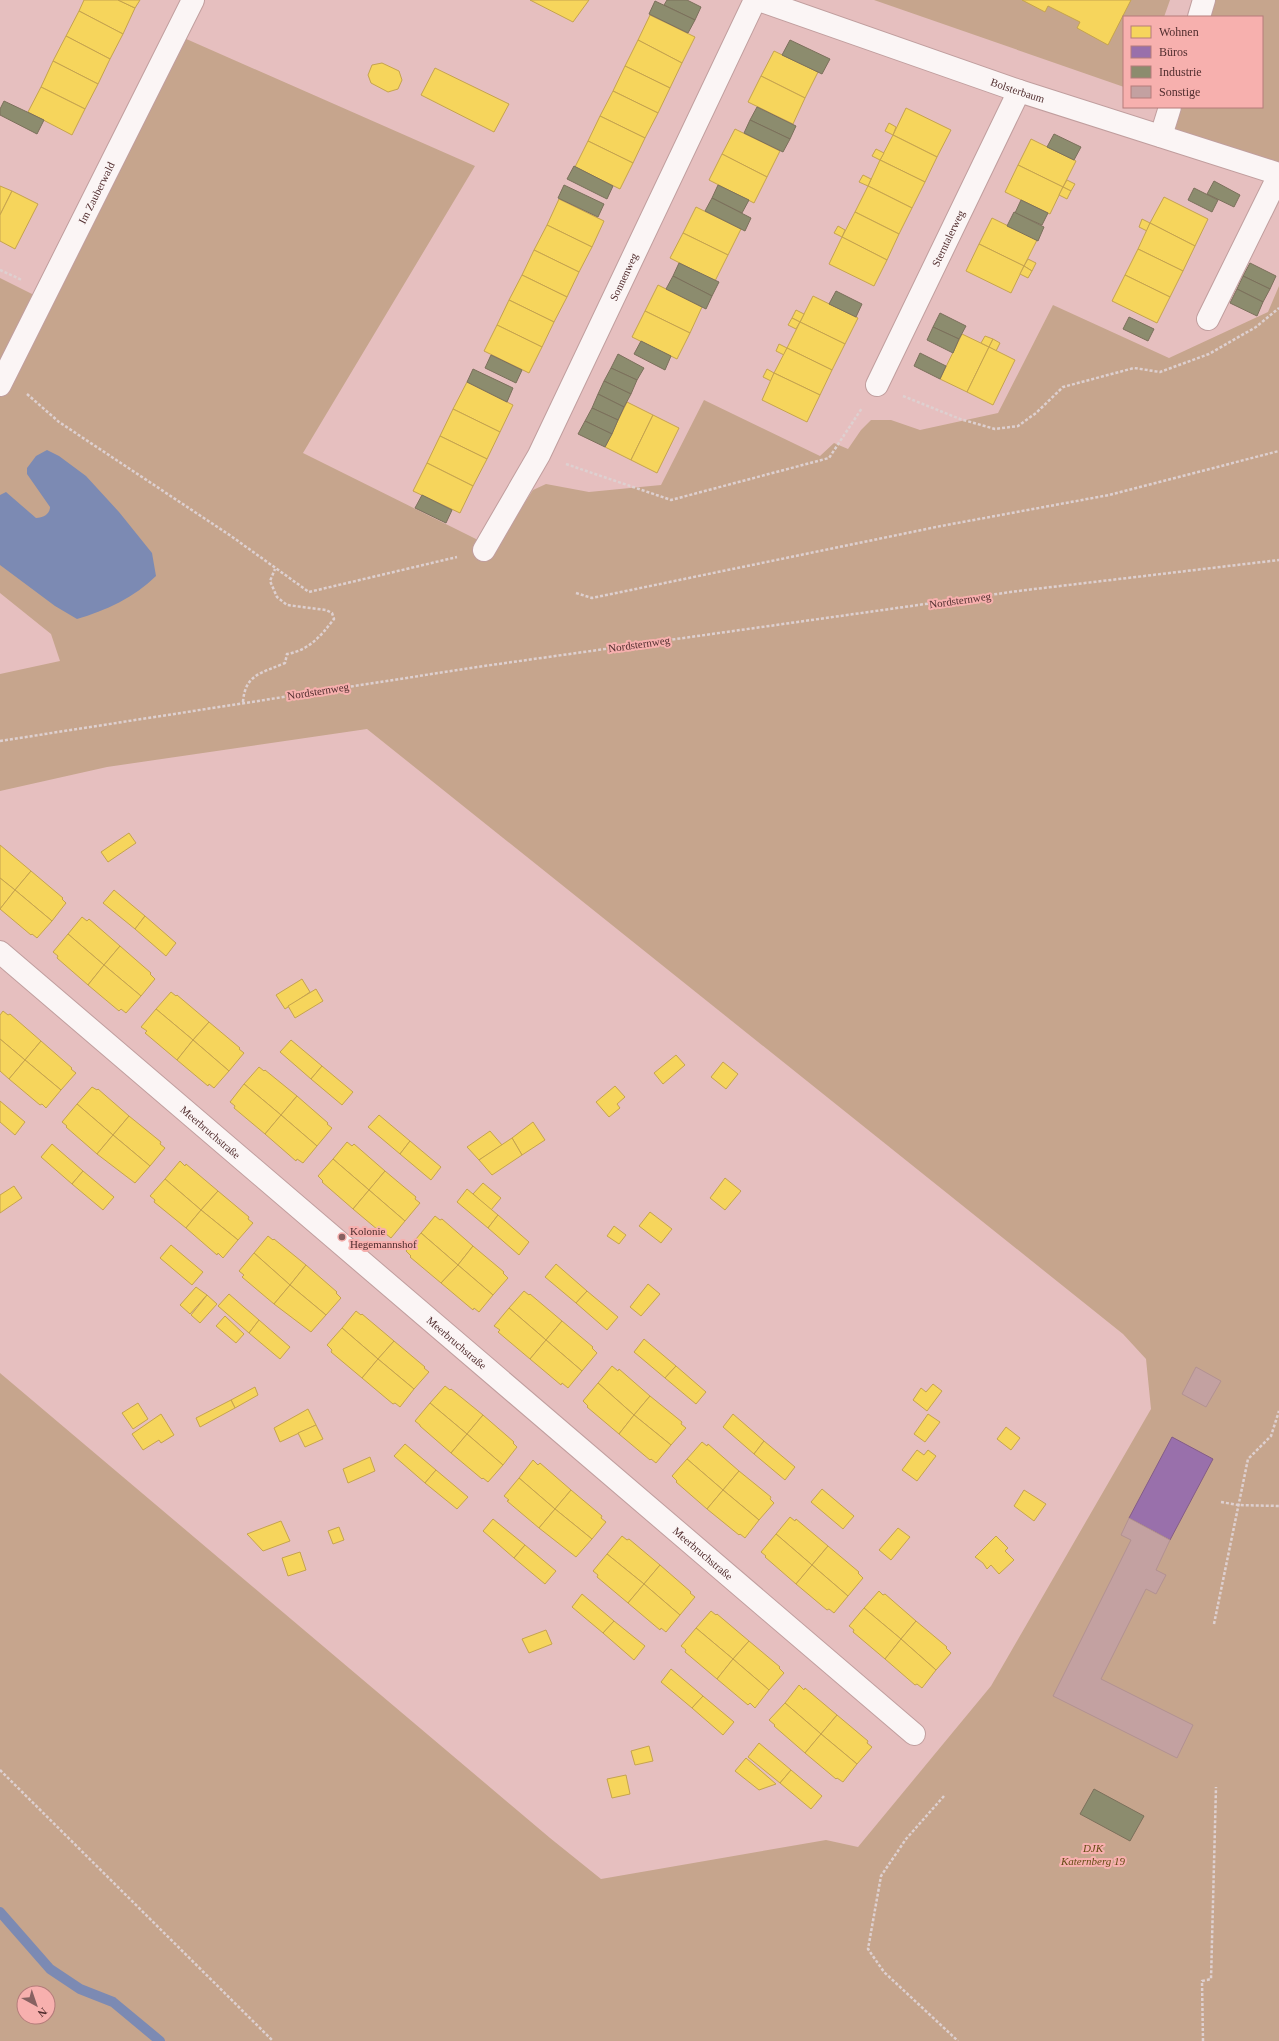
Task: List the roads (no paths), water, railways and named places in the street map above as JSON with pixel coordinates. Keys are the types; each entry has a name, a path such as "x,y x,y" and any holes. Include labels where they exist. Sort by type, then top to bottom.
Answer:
{"street":[{"name":"Im Zauberwald","path":"2,381 193,0"},
{"name":"Sonnenweg","path":"484,550 539,455 755,0"},
{"name":"Bolsterbaum","path":"759,0 1019,91 1279,175 1208,320"},
{"path":"1199,16 1204,0"},
{"name":"Sterntalerweg","path":"877,385 1019,91"},
{"path":"1161,136 1170,108"},
{"name":"Meerbruchstraße","path":"0,952 914,1734"}],"water":[{"path":"47,450 59,456 86,476 119,512 152,553 156,576 148,584 129,597 109,607 77,619 55,606 0,565 0,495 6,492 36,518 47,514 50,507 27,474 27,468 36,456"}],"waterway":[{"path":"0,1912 50,1969 80,1989 113,2002 160,2041"}],"place":[{"name":"Kolonie Hegemannshof","path":"342,1237"}],"park label":[{"name":"DJK Katernberg 19","path":"1093,1854"}]}
